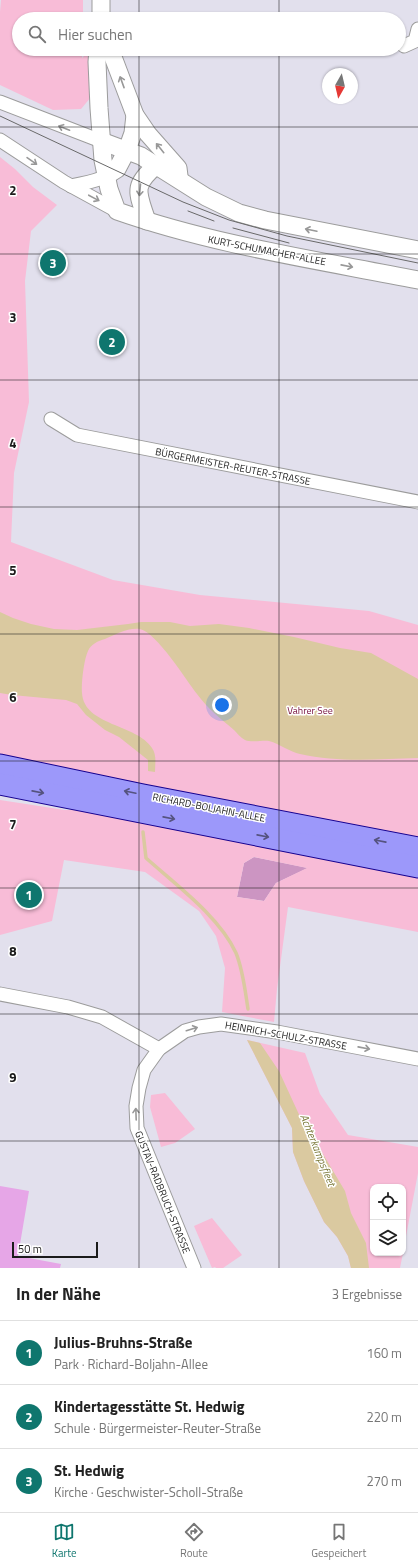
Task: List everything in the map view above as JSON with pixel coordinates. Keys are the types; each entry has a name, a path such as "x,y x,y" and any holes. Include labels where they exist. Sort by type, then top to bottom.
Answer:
{"main road":[{"name":"RICHARD-BOLJAHN-ALLEE","path":"0,765 143,795 418,848"},
{"name":"RICHARD-BOLJAHN-ALLEE","path":"0,784 418,867"}],"street":[{"path":"101,0 101,12"},
{"path":"406,45 415,41 418,29"},
{"path":"97,56 101,141 108,189 118,211"},
{"path":"113,56 135,115 148,134 178,168 179,180"},
{"path":"0,102 127,150 157,164 206,197 239,213 265,220 418,250"},
{"path":"72,186 84,182 93,182 117,169 127,150 133,133 135,115"},
{"path":"0,140 72,186 118,211"},
{"path":"147,221 138,195 139,188 145,174 157,164"},
{"name":"KURT-SCHUMACHER-ALLEE","path":"118,211 202,237 418,280"},
{"name":"BÜRGERMEISTER-REUTER-STRASSE","path":"51,419 77,435 418,502"},
{"path":"0,994 68,1007 102,1017 158,1049"},
{"name":"HEINRICH-SCHULZ-STRASSE","path":"158,1049 185,1031 199,1027 221,1024 277,1032 418,1059"},
{"name":"GUSTAV-RADBRUCH-STRASSE","path":"158,1049 144,1070 139,1088 136,1106 137,1128 194,1268"}],"shaded area":[{"path":"254,857 308,868 276,883 264,901 237,897 244,863"},
{"path":"0,1186 29,1191 18,1256 61,1264 60,1268 0,1268"}],"green space":[{"path":"1,0 83,0 83,12 12,12 12,56 82,56 82,58 84,56 90,56 91,97 81,109 53,110 0,85"},
{"name":"Vahrer See","path":"0,157 15,169 33,187 57,205 31,231 25,281 29,402 14,473 11,542 113,580 200,595 369,611 418,625 418,839 0,755"},
{"path":"0,800 65,810 92,810 418,876 418,932 288,907 274,1022 222,1012 225,968 216,936 199,911 145,872 64,860 52,921 0,935","holes":["254,857 307,868 276,883 264,901 237,897 244,863"]},
{"path":"247,1040 305,1053 320,1094 348,1135 418,1147 418,1173 406,1236 406,1184 370,1184 370,1256 402,1256 400,1268 351,1268 348,1256 337,1237 324,1222 304,1181 293,1152 292,1128"},
{"path":"165,1093 195,1129 175,1143 161,1147 150,1107 151,1095"},
{"path":"212,1218 242,1255 223,1268 212,1268 194,1226"}],"water":[{"name":"Vahrer See","path":"0,612 31,624 54,629 77,630 141,622 170,622 190,626 219,624 249,628 340,648 371,653 418,679 418,758 359,760 329,759 296,753 269,741 245,740 205,704 155,639 147,632 140,629 131,629 97,642 89,649 84,665 82,693 85,704 92,712 101,719 145,740 152,748 155,757 155,772 148,771 148,760 119,737 105,730 86,715 77,704 66,700 0,693"},
{"path":"247,1040 260,1043 279,1071 308,1134 320,1149 345,1191 351,1213 366,1243 369,1268 351,1268 348,1256 337,1237 324,1222 304,1181 293,1152 292,1128"}],"waterway":[{"name":"Achterkampsfleet","path":"143,832 146,858 196,902 229,940 236,953 244,980 248,1009"}],"tram line":[{"path":"0,116 183,202 229,220 287,236 418,263"},
{"path":"188,211 214,221"},
{"path":"233,228 289,243"}],"place":[{"name":"St. Hedwig","path":"53,263"},
{"name":"Kindertagesstätte St. Hedwig","path":"112,342"},
{"name":"Julius-Bruhns-Straße","path":"29,895"}]}
